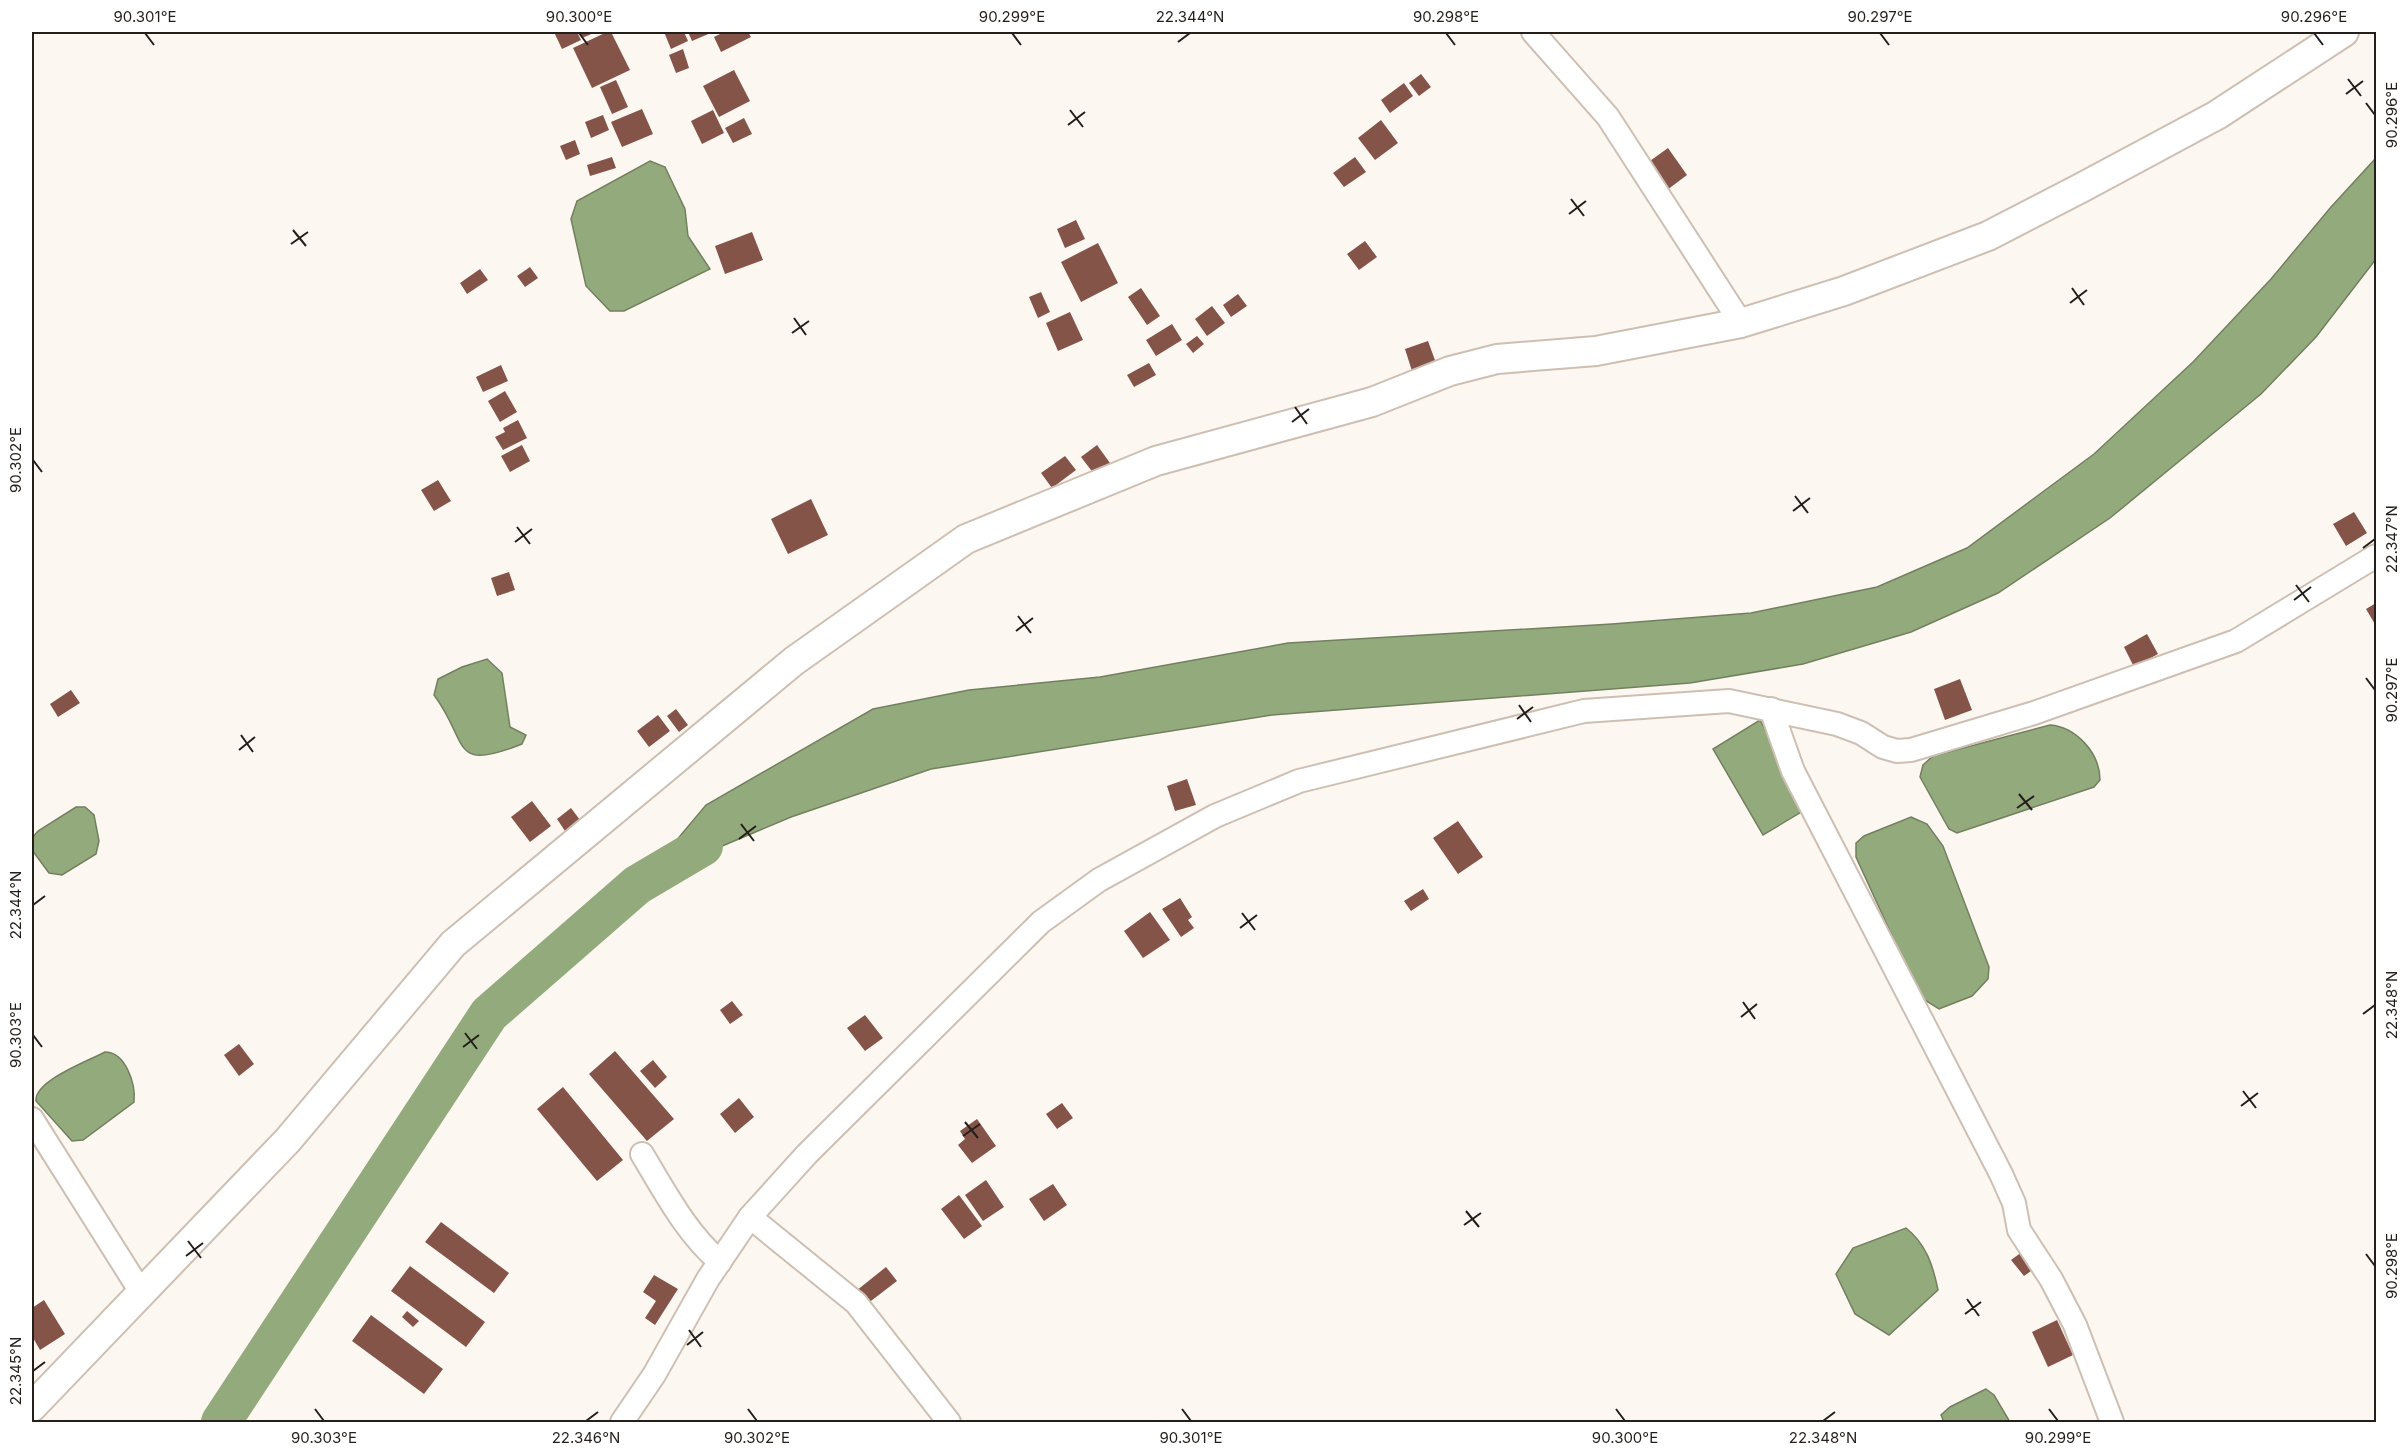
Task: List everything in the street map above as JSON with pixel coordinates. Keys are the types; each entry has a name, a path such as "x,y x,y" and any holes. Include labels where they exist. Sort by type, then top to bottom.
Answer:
{"street":[{"path":"1533,32 1608,117 1741,323"},
{"path":"32,1407 288,1140 453,944 794,661 966,539 1156,461 1372,402 1450,371 1497,359 1596,351 1741,323 1844,291 1988,236 2217,114 2343,32"},
{"path":"622,1422 750,1217 807,1154 1041,922 1099,880 1215,816 1299,781 1584,711 1729,702 1772,709 1851,728 1883,747 1897,751 1911,750 2034,713 2236,641 2376,556"},
{"path":"1772,709 1793,771 2001,1174 2014,1203 2019,1230 2051,1279 2075,1325 2112,1422"},
{"path":"32,1119 141,1292"},
{"path":"642,1154 675,1209 704,1248 720,1262"},
{"path":"750,1217 856,1303 949,1422"}],"shaded area":[{"path":"2376,158 2376,259 2316,337 2261,394 2110,518 1998,593 1911,632 1803,664 1690,683 1272,715 931,769 791,817 644,879 706,805 873,709 969,690 1100,677 1288,643 1612,624 1751,613 1877,587 1967,548 2094,454 2193,362 2271,279 2331,207"},
{"path":"650,161 665,167 685,209 688,236 710,269 624,311 610,311 586,286 571,219 577,201"},
{"path":"487,659 502,673 510,727 526,735 522,744 499,752 483,755 472,754 458,739 434,695 438,679 462,667"},
{"path":"1760,720 1808,808 1763,835 1713,749"},
{"path":"2050,725 2060,727 2077,736 2091,751 2096,760 2100,780 2094,787 1957,833 1949,829 1920,777 1923,765 1933,756"},
{"path":"76,807 85,807 94,815 99,841 96,854 62,875 49,873 32,850 32,838 38,831"},
{"path":"1911,817 1927,824 1943,846 1989,967 1988,979 1972,996 1939,1009 1920,997 1856,857 1856,843 1864,836"},
{"path":"105,1052 119,1057 124,1063 131,1079 134,1102 83,1140 72,1141 36,1101 38,1094 52,1079"},
{"path":"1906,1228 1924,1248 1934,1272 1938,1290 1889,1335 1855,1314 1836,1274 1853,1248"},
{"path":"1986,1389 1994,1395 2010,1422 1944,1422 1941,1415 1950,1407"}],"building":[{"path":"554,32 577,32 581,40 562,49"},
{"path":"579,32 596,32 582,38"},
{"path":"611,32 630,70 592,88 573,48"},
{"path":"664,32 684,32 688,41 671,49"},
{"path":"688,32 713,32 692,41"},
{"path":"724,32 748,32 751,37 721,52 714,37"},
{"path":"683,49 689,68 676,73 669,55"},
{"path":"734,70 750,101 719,117 703,86"},
{"path":"1421,74 1431,87 1419,96 1409,83"},
{"path":"616,80 628,107 612,114 600,87"},
{"path":"1404,83 1413,96 1390,113 1381,100"},
{"path":"642,109 653,134 622,147 611,122"},
{"path":"713,110 724,133 702,144 691,121"},
{"path":"603,115 609,130 591,138 585,122"},
{"path":"744,118 752,134 733,143 725,128"},
{"path":"1381,120 1398,143 1375,160 1358,138"},
{"path":"575,140 580,154 566,160 560,146"},
{"path":"1668,148 1687,175 1663,193 1643,166"},
{"path":"612,157 616,168 590,176 587,165"},
{"path":"1355,157 1366,172 1344,187 1333,173"},
{"path":"1076,220 1085,239 1065,248 1057,229"},
{"path":"752,232 763,260 725,274 715,246"},
{"path":"1365,241 1377,257 1359,270 1347,254"},
{"path":"1098,243 1118,283 1081,302 1061,262"},
{"path":"530,267 538,278 525,287 517,276"},
{"path":"480,269 488,280 467,294 460,283"},
{"path":"1141,288 1160,316 1147,325 1128,297"},
{"path":"1041,292 1050,312 1038,318 1029,297"},
{"path":"1238,294 1247,306 1231,317 1223,305"},
{"path":"1212,306 1225,323 1207,336 1195,319"},
{"path":"1070,312 1083,340 1058,351 1046,323"},
{"path":"1172,324 1182,340 1156,356 1146,340"},
{"path":"1197,336 1204,344 1193,353 1186,344"},
{"path":"1428,341 1436,363 1412,371 1405,349"},
{"path":"1149,363 1156,375 1134,387 1127,375"},
{"path":"501,365 508,381 483,392 476,377"},
{"path":"505,391 517,412 500,422 488,401"},
{"path":"518,420 527,438 503,450 495,437 505,432 503,428"},
{"path":"522,445 530,461 510,472 501,456"},
{"path":"1097,445 1110,463 1094,474 1081,457"},
{"path":"1065,456 1076,470 1052,488 1041,473"},
{"path":"438,480 451,501 434,511 421,490"},
{"path":"811,499 828,535 788,554 771,519"},
{"path":"2354,512 2367,533 2346,546 2333,524"},
{"path":"509,572 515,590 497,596 491,578"},
{"path":"2376,603 2376,626 2366,609"},
{"path":"2147,634 2158,654 2134,667 2124,647"},
{"path":"1960,679 1972,710 1945,720 1934,689"},
{"path":"71,690 80,703 58,717 50,704"},
{"path":"676,709 688,725 679,732 667,716"},
{"path":"658,715 670,731 649,747 637,731"},
{"path":"1187,779 1196,805 1175,811 1167,786"},
{"path":"532,801 551,826 530,842 511,817"},
{"path":"571,808 580,820 565,831 557,819"},
{"path":"1458,821 1483,857 1458,874 1433,838"},
{"path":"1423,889 1429,899 1411,911 1404,901"},
{"path":"1180,898 1192,917 1188,920 1194,928 1181,937 1162,909"},
{"path":"1150,912 1170,940 1143,958 1124,931"},
{"path":"732,1001 743,1015 730,1024 720,1010"},
{"path":"865,1015 883,1038 865,1051 847,1028"},
{"path":"239,1044 254,1064 239,1076 224,1055"},
{"path":"615,1051 674,1119 647,1141 589,1074"},
{"path":"653,1060 667,1077 655,1088 640,1071"},
{"path":"563,1087 623,1160 597,1181 537,1109"},
{"path":"739,1098 754,1117 735,1133 720,1114"},
{"path":"1062,1103 1073,1118 1057,1129 1046,1114"},
{"path":"977,1119 996,1146 972,1163 958,1145 965,1139 960,1131"},
{"path":"986,1180 1004,1207 983,1221 965,1195"},
{"path":"1053,1184 1067,1205 1044,1221 1029,1199"},
{"path":"959,1195 982,1226 964,1239 941,1209"},
{"path":"441,1222 509,1273 494,1293 425,1242"},
{"path":"2026,1249 2038,1266 2024,1276 2011,1260"},
{"path":"410,1266 485,1322 466,1347 391,1291"},
{"path":"886,1267 897,1281 867,1304 856,1291"},
{"path":"654,1275 678,1289 655,1325 645,1318 656,1301 643,1292"},
{"path":"44,1300 65,1334 40,1350 32,1336 32,1308"},
{"path":"407,1311 419,1321 413,1327 402,1317"},
{"path":"371,1315 443,1369 424,1394 352,1341"},
{"path":"2057,1320 2073,1355 2048,1367 2032,1332"}],"waterway":[{"path":"221,1422 489,1014 637,885 703,846"}]}
